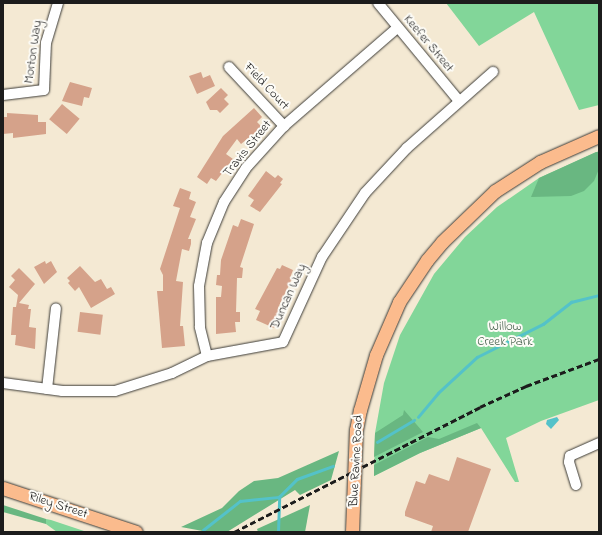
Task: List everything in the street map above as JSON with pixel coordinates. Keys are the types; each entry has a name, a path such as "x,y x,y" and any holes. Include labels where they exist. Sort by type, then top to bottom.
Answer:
{"main road":[{"name":"Blue Ravine Road","path":"352,532 356,430 370,371 382,337 399,302 427,260 459,224 495,191 540,162 599,136"},
{"name":"Riley Street","path":"3,488 136,532"}],"street":[{"name":"Morton Way","path":"3,94 44,90 46,43 58,3"},
{"name":"Keefer Street","path":"378,3 397,28 459,101"},
{"name":"Travis Street","path":"207,356 198,305 202,262 207,243 234,185 284,126 397,28"},
{"name":"Field Court","path":"229,67 284,126"},
{"path":"459,101 493,72"},
{"name":"Duncan Way","path":"3,383 47,389 115,391 172,373 207,356 283,342 311,277 346,217 385,170 459,101"},
{"path":"47,389 56,308"},
{"path":"576,485 569,462 570,456 599,443"}],"green space":[{"path":"446,3 599,3 599,105 579,110 534,12 479,46"},
{"name":"Willow Creek Park","path":"599,151 599,400 541,421 506,438 519,482 515,482 481,428 420,453 374,476 375,433 384,383 400,335 434,274 465,237 497,207 539,178"},
{"path":"599,152 599,169 594,181 584,191 571,196 531,197 539,178"},
{"path":"404,410 423,432 374,457 375,433 403,415"},
{"path":"477,423 481,428 420,453 374,476 374,465 428,437 439,439"},
{"path":"339,451 331,480 300,495 295,490 227,532 208,532 181,527 222,508 239,491 254,481 278,478"},
{"path":"3,505 46,519 46,524 3,512"},
{"path":"310,505 305,532 258,532 257,529"},
{"path":"46,519 87,532 57,532 46,524"}],"water":[{"path":"557,417 559,420 551,429 546,424 547,420"}],"building":[{"path":"201,72 203,78 210,75 215,86 197,94 189,76"},
{"path":"70,82 92,88 89,98 84,97 82,106 62,101"},
{"path":"221,88 228,95 224,99 229,104 220,113 217,110 210,110 206,102"},
{"path":"62,104 80,119 67,134 49,119"},
{"path":"254,108 262,117 257,122 262,127 241,144 237,139 226,154 233,159 216,181 211,178 207,184 197,177 223,136"},
{"path":"7,113 38,115 38,122 46,122 46,134 13,138 13,133 3,134 3,117 7,117"},
{"path":"266,171 275,178 278,175 283,179 280,183 282,184 260,212 250,206 254,200 248,196"},
{"path":"180,188 191,192 189,199 196,202 190,217 196,219 188,239 191,239 191,244 189,251 182,249 176,281 183,282 180,326 183,326 185,346 162,348 157,291 163,291 163,275 160,269 180,208 173,206"},
{"path":"241,219 254,224 240,267 243,268 242,278 237,278 236,312 240,312 240,322 235,322 236,332 216,334 216,297 221,297 222,286 216,285 217,275 220,275 221,260 233,225 238,227"},
{"path":"45,261 46,264 51,261 57,272 44,284 34,267"},
{"path":"282,265 293,270 290,278 292,279 278,308 280,309 274,328 256,320 260,311 255,309 277,268 280,269"},
{"path":"80,266 95,282 101,279 107,289 111,287 115,294 91,308 79,287 75,291 68,283 70,281 67,278"},
{"path":"19,268 35,284 19,303 29,305 28,309 31,309 29,327 36,328 35,349 15,345 16,335 11,335 13,307 16,307 18,295 9,287 15,280 11,276"},
{"path":"80,312 103,315 100,335 78,332"},
{"path":"457,457 491,469 468,532 431,532 433,526 405,516 405,512 416,481 425,484 429,474 449,481"}],"waterway":[{"path":"418,417 438,393 477,357 543,324 571,302 599,295"},
{"path":"377,442 414,420"},
{"path":"203,530 240,501 279,497 297,479 333,466"},
{"path":"278,532 279,497"}],"railway":[{"path":"234,532 480,407 526,386 599,359"}]}
